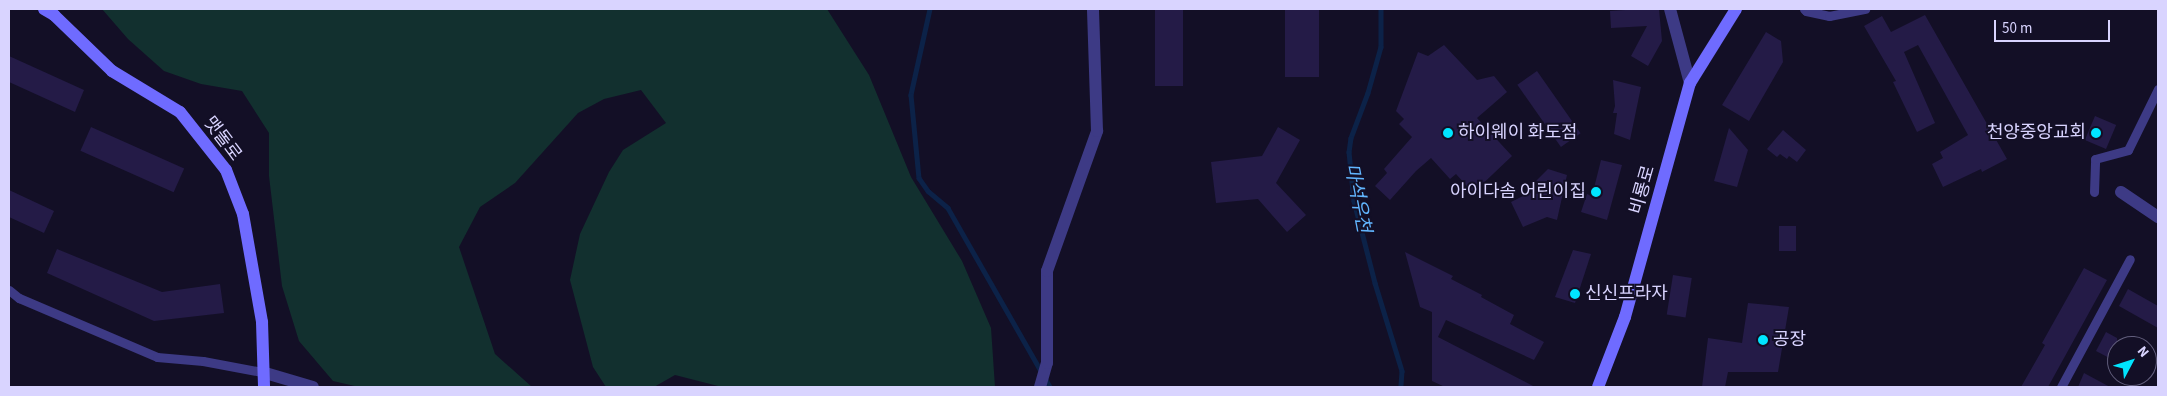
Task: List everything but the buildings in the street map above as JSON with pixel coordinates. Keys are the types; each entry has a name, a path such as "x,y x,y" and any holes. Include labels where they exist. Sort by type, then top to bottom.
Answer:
{"street":[{"name":"맷돌로","path":"44,9 54,15 112,71 180,112 226,170 243,214 262,322 262,372 264,387"},
{"path":"1040,387 1047,363 1048,271 1097,131 1093,9"},
{"path":"1670,9 1690,83"},
{"name":"비룡로","path":"1598,387 1625,317 1690,83 1736,9"},
{"path":"2121,192 2158,217"},
{"path":"262,372 313,387"}],"lane":[{"path":"1804,9 1829,16 1865,9"},
{"path":"2094,192 2095,159 2128,150 2158,89"},
{"path":"2061,387 2130,260"},
{"path":"9,290 19,298 157,356 203,361 262,372"}],"green space":[{"path":"102,9 827,9 869,75 911,177 962,261 991,328 995,387 722,387 675,375 654,387 606,387 593,367 570,280 580,234 609,172 623,150 666,123 641,90 604,99 578,113 515,183 480,207 459,247 495,354 532,387 359,387 333,381 299,341 282,286 269,176 269,133 242,91 201,84 164,71 128,39"}],"waterway":[{"path":"930,9 911,95 919,178 928,191 948,208 1050,387"},
{"name":"마석우천","path":"1381,9 1381,47 1368,93 1351,138 1349,152 1354,201 1375,283 1402,371 1401,387"}],"place":[{"name":"하이웨이 화도점","path":"1448,133"},
{"name":"천양중앙교회","path":"2096,133"},
{"name":"아이다솜 어린이집","path":"1596,192"},
{"name":"신신프라자","path":"1575,294"},
{"name":"공장","path":"1763,340"}]}
